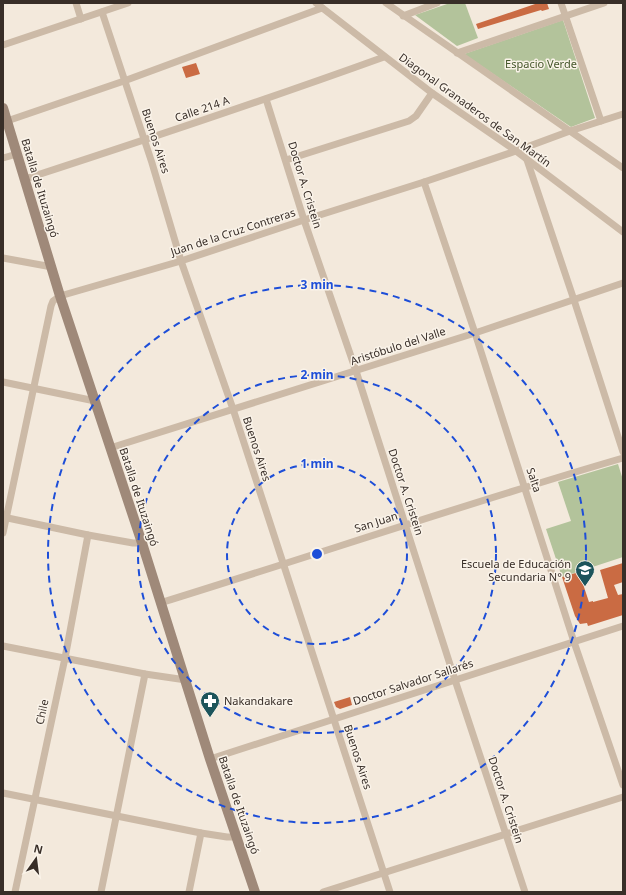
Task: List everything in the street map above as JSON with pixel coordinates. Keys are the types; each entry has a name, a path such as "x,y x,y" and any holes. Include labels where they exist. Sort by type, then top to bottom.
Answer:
{"main road":[{"name":"Batalla de Ituzaingó","path":"3,108 60,296 142,543 210,759 255,892"}],"street":[{"path":"76,3 81,19"},
{"path":"3,45 128,3"},
{"path":"403,16 437,3"},
{"path":"561,3 601,121"},
{"path":"457,53 604,3"},
{"path":"389,4 403,16 623,168"},
{"path":"7,121 124,81 319,5"},
{"name":"Diagonal Granaderos de San Martín","path":"319,5 432,93 516,151 623,232"},
{"name":"Buenos Aires","path":"102,12 144,140 181,261 233,408 390,892"},
{"name":"Calle 214 A","path":"25,179 266,99 384,57"},
{"path":"286,160 409,121 416,116 432,93"},
{"name":"Doctor A. Cristein","path":"266,99 304,220 356,371 525,892"},
{"name":"Juan de la Cruz Contreras","path":"60,296 181,261 424,182 623,114"},
{"path":"3,158 17,154"},
{"path":"527,160 623,452"},
{"name":"Salta","path":"424,182 475,333 574,642 623,785"},
{"path":"3,258 52,267"},
{"name":"Aristóbulo del Valle","path":"110,448 475,333 623,283"},
{"path":"3,533 32,388 51,306 53,301 60,296"},
{"path":"3,382 94,401"},
{"name":"San Juan","path":"160,602 283,565 405,524 623,458"},
{"path":"5,517 88,536 142,543"},
{"name":"Chile","path":"15,892 65,658 88,536"},
{"name":"Doctor Salvador Sallarés","path":"210,759 623,626"},
{"path":"3,646 145,674 186,680"},
{"path":"101,892 145,674"},
{"path":"3,793 201,833 237,837"},
{"path":"323,892 623,797"},
{"path":"189,892 201,833"}],"green space":[{"path":"450,3 465,3 478,38 457,46 415,15"},
{"name":"Espacio Verde","path":"563,20 595,118 571,127 464,54"},
{"path":"618,464 623,480 623,557 562,577 546,529 571,521 558,482"}],"building":[{"path":"538,3 547,3 549,9 541,10 478,29 476,24"},
{"path":"196,63 200,74 186,78 182,67"},
{"name":"Escuela de Educación Secundaria N° 9","path":"623,563 623,582 614,585 618,595 623,594 623,615 588,626 587,623 580,624 575,616 562,577 579,572 589,602 593,602 608,598 600,570"},
{"path":"350,697 352,705 340,709 336,707 334,702"}],"place":[{"name":"Escuela de Educación Secundaria N° 9","path":"585,587"},
{"name":"Nakandakare","path":"210,718"}]}
